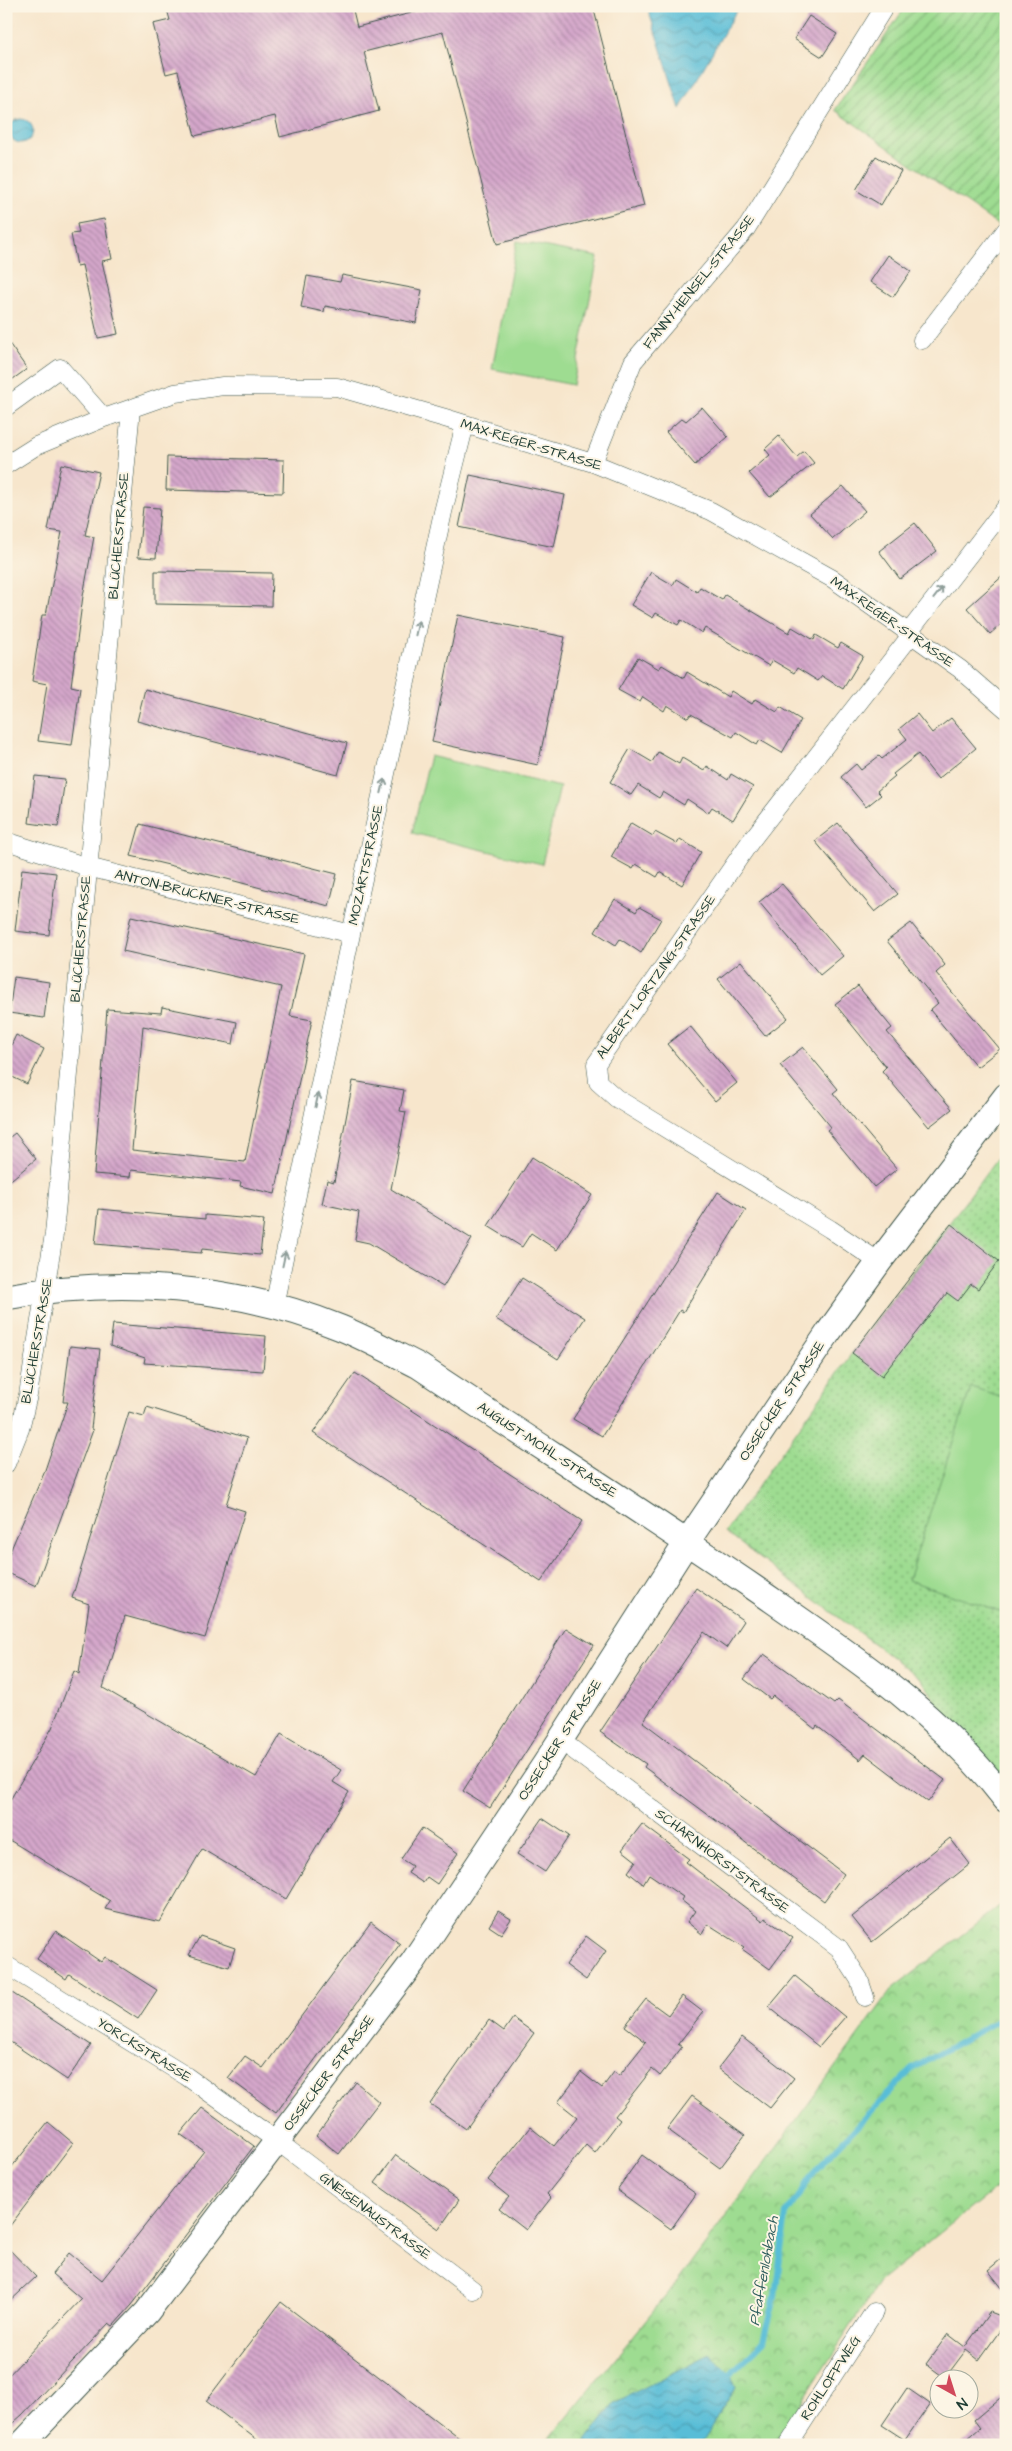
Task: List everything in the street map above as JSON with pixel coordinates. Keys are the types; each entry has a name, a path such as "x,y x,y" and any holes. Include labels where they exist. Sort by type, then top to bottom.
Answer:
{"street":[{"name":"FANNY-HENSEL-STRASSE","path":"593,463 633,362 746,229 885,6"},
{"path":"922,340 1006,230"},
{"path":"6,407 60,368 104,418"},
{"name":"MAX-REGER-STRASSE","path":"6,465 36,446 104,418 175,393 223,386 337,388 593,463 711,511 833,579 960,669 1006,709"},
{"name":"BLÜCHERSTRASSE","path":"6,1464 24,1413 46,1291 54,1234 131,409"},
{"name":"MOZARTSTRASSE","path":"274,1306 350,934 443,512 465,424"},
{"name":"ALBERT-LORTZING-STRASSE","path":"879,1262 830,1228 616,1098 598,1082 596,1064 750,842 1006,507"},
{"name":"ANTON-BRUCKNER-STRASSE","path":"6,842 88,867 350,934"},
{"name":"OSSECKER STRASSE","path":"21,2445 147,2312 413,1962 560,1740 687,1542 879,1262 1006,1096"},
{"name":"AUGUST-MOHL-STRASSE","path":"6,1297 46,1291 104,1286 160,1288 197,1292 274,1306 340,1327 419,1366 687,1542 843,1649 902,1693 969,1755 1006,1800"},
{"name":"SCHARNHORSTSTRASSE","path":"560,1740 839,1948 859,1979 865,1997"},
{"name":"YORCKSTRASSE","path":"6,1965 164,2062 277,2141"},
{"name":"GNEISENAUSTRASSE","path":"277,2141 473,2290"},
{"name":"ROHLOFFWEG","path":"788,2445 874,2312"},
{"name":"OSSECKER STRASSE","path":"6,2442 93,2368"}],"green space":[{"path":"906,6 1006,6 1006,216 999,226 835,110"},
{"path":"517,241 598,257 573,385 492,369"},
{"path":"430,756 560,787 542,864 412,833"},
{"path":"1006,1147 1006,1806 922,1680 725,1532 852,1353"},
{"path":"971,1387 1006,1398 1006,1614 908,1580"},
{"path":"1006,1901 1006,2180 880,2281 774,2445 544,2445 679,2280 893,1988"}],"water":[{"path":"647,6 739,6 680,109"},
{"path":"21,119 30,122 33,131 30,140 21,143 12,140 9,131 12,122"},
{"path":"710,2354 730,2373 736,2387 700,2445 583,2445 614,2403"}],"building":[{"path":"166,6 352,6 357,27 438,6 593,6 644,206 497,244 443,32 364,52 379,111 280,137 275,116 195,136 178,71 166,74 153,24 170,20"},
{"path":"809,16 837,34 822,57 794,39"},
{"path":"876,156 901,171 881,205 856,190"},
{"path":"104,219 112,259 102,261 118,334 98,338 82,265 77,266 71,234 79,233 77,224"},
{"path":"888,255 911,271 893,297 870,282"},
{"path":"342,275 422,290 416,323 325,306 324,312 301,307 307,276 340,282"},
{"path":"6,339 27,369 6,384"},
{"path":"702,407 728,437 695,465 666,432 682,418 686,421"},
{"path":"779,436 797,457 804,451 814,463 770,497 749,473 770,455 765,449"},
{"path":"167,457 284,460 283,493 166,490"},
{"path":"61,464 99,472 85,535 94,537 83,596 71,686 80,688 72,745 38,741 47,684 32,681 42,615 46,615 62,532 48,530"},
{"path":"470,475 565,495 554,547 459,527"},
{"path":"843,486 865,511 833,539 810,514"},
{"path":"143,507 160,508 156,558 138,557"},
{"path":"915,523 937,551 900,579 879,551"},
{"path":"155,571 272,573 271,606 155,604"},
{"path":"651,572 673,585 676,579 697,592 700,587 722,600 725,595 789,633 792,627 814,640 816,635 838,648 841,643 863,656 843,689 822,676 818,681 797,668 794,673 772,660 769,666 705,628 702,633 681,620 678,625 656,613 653,618 631,605"},
{"path":"1006,573 1006,620 990,634 967,608"},
{"path":"458,615 565,637 538,765 432,742"},
{"path":"638,657 659,669 662,665 684,678 687,672 728,697 731,691 752,704 755,699 777,712 780,707 801,720 782,753 760,740 757,745 736,732 733,737 691,714 688,718 667,705 664,711 643,697 640,702 618,690"},
{"path":"145,689 347,743 338,775 137,721"},
{"path":"917,714 932,733 951,718 976,748 938,779 918,754 893,774 895,776 877,791 881,795 866,807 841,777 856,764 861,770 879,756 882,759 907,739 899,729"},
{"path":"630,749 652,762 658,752 679,764 682,758 704,771 707,766 728,780 731,774 753,787 733,820 712,807 708,813 687,799 684,805 663,792 659,798 638,785 631,795 610,782"},
{"path":"35,776 65,779 58,827 29,823"},
{"path":"631,823 653,836 655,832 677,844 680,839 701,852 682,885 660,872 657,877 636,864 633,869 611,857"},
{"path":"838,823 898,894 875,912 815,841"},
{"path":"140,824 337,874 329,906 131,856"},
{"path":"22,869 56,873 49,935 15,931"},
{"path":"782,884 843,956 820,975 759,902"},
{"path":"615,899 636,912 639,907 661,919 641,953 620,939 616,945 595,932"},
{"path":"131,916 304,954 290,1016 312,1020 275,1194 240,1186 241,1182 131,1170 130,1177 94,1174 107,1009 161,1013 162,1007 237,1022 233,1044 143,1026 132,1150 245,1162 281,987 123,951"},
{"path":"911,923 945,965 936,973 1000,1049 977,1067 930,1010 938,1003 887,941"},
{"path":"741,961 788,1018 765,1036 718,979"},
{"path":"14,977 49,982 44,1018 9,1013"},
{"path":"858,986 892,1028 887,1032 952,1109 929,1127 882,1071 886,1067 835,1004"},
{"path":"690,1026 737,1083 715,1101 667,1044"},
{"path":"16,1035 44,1049 27,1084 6,1074 6,1056"},
{"path":"803,1047 838,1089 833,1093 897,1169 874,1187 827,1130 831,1127 780,1065"},
{"path":"353,1081 404,1090 400,1111 406,1112 391,1189 472,1239 443,1287 369,1243 355,1240 359,1212 322,1204 327,1180 334,1182"},
{"path":"15,1133 36,1159 6,1184 6,1140"},
{"path":"532,1157 592,1195 557,1250 531,1233 522,1247 488,1226"},
{"path":"718,1192 746,1210 683,1312 680,1310 602,1436 573,1419"},
{"path":"99,1209 205,1219 205,1215 264,1220 260,1255 202,1249 201,1253 95,1244"},
{"path":"951,1224 999,1261 978,1289 971,1284 958,1301 947,1293 882,1376 852,1353"},
{"path":"522,1278 585,1318 558,1359 496,1319"},
{"path":"113,1324 266,1336 263,1371 144,1363 145,1358 110,1346"},
{"path":"70,1346 100,1349 91,1429 93,1430 36,1586 6,1572 6,1561 45,1470 68,1402 63,1402"},
{"path":"355,1373 582,1521 541,1582 313,1433"},
{"path":"147,1407 247,1438 226,1505 245,1511 205,1638 125,1616 103,1688 256,1777 281,1734 341,1770 333,1782 349,1792 286,1899 202,1849 160,1922 105,1909 110,1901 6,1838 6,1807 52,1728 74,1671 79,1674 89,1604 72,1598 129,1412 144,1416"},
{"path":"696,1588 744,1621 726,1648 704,1632 643,1722 844,1874 824,1901 644,1767 646,1764 600,1732"},
{"path":"566,1628 594,1645 490,1808 463,1791"},
{"path":"764,1654 834,1704 838,1700 945,1780 928,1802 865,1754 860,1760 817,1726 815,1729 773,1696 770,1699 744,1679"},
{"path":"542,1818 569,1836 545,1872 517,1854"},
{"path":"642,1824 689,1859 686,1862 763,1921 765,1918 793,1938 770,1969 742,1949 744,1947 708,1924 702,1934 687,1922 695,1911 681,1900 683,1897 649,1874 643,1884 628,1872 636,1861 622,1850"},
{"path":"422,1828 458,1853 437,1884 427,1877 423,1883 408,1873 412,1866 401,1859"},
{"path":"950,1838 970,1864 872,1942 852,1917"},
{"path":"498,1911 511,1919 501,1934 489,1926"},
{"path":"371,1922 400,1944 276,2113 228,2078 245,2056 263,2068"},
{"path":"56,1931 101,1962 105,1957 157,1990 138,2019 69,1974 66,1979 37,1959"},
{"path":"200,1936 235,1948 229,1967 189,1955"},
{"path":"586,1936 606,1951 586,1980 566,1965"},
{"path":"795,1976 845,2017 819,2047 769,2007"},
{"path":"6,1989 91,2045 67,2080 6,2039"},
{"path":"682,1996 703,2012 678,2044 682,2047 660,2076 652,2069 615,2116 620,2120 595,2153 586,2145 547,2194 551,2198 526,2230 499,2209 509,2197 488,2180 530,2127 554,2146 577,2117 558,2102 581,2072 602,2088 614,2072 619,2076 646,2042 625,2026 646,1999 668,2015"},
{"path":"513,2018 534,2033 466,2129 430,2104 489,2020 504,2031"},
{"path":"742,2037 794,2078 770,2108 718,2068"},
{"path":"356,2082 379,2102 339,2154 316,2136"},
{"path":"692,2096 745,2135 720,2168 667,2129"},
{"path":"202,2108 254,2146 132,2305 113,2326 109,2323 22,2415 6,2429 6,2378 81,2299 52,2274 69,2253 102,2280 204,2151 180,2134"},
{"path":"48,2122 73,2143 6,2231 6,2174"},
{"path":"396,2155 459,2200 439,2229 375,2183"},
{"path":"642,2155 696,2194 671,2229 617,2190"},
{"path":"6,2246 36,2277 6,2305"},
{"path":"1006,2255 1006,2293 988,2270"},
{"path":"281,2302 468,2445 264,2445 206,2401"},
{"path":"990,2312 1006,2318 1006,2322 979,2360 966,2350 952,2368 931,2368 926,2364 948,2334 965,2347"},
{"path":"907,2388 930,2404 905,2440 882,2425"},
{"path":"1006,2393 1006,2445 960,2445 980,2428 974,2420 980,2418 980,2415"}],"waterway":[{"name":"Pfaffenlohbach","path":"725,2379 764,2341 775,2296 786,2214 817,2168 912,2069 1006,2016"}]}
